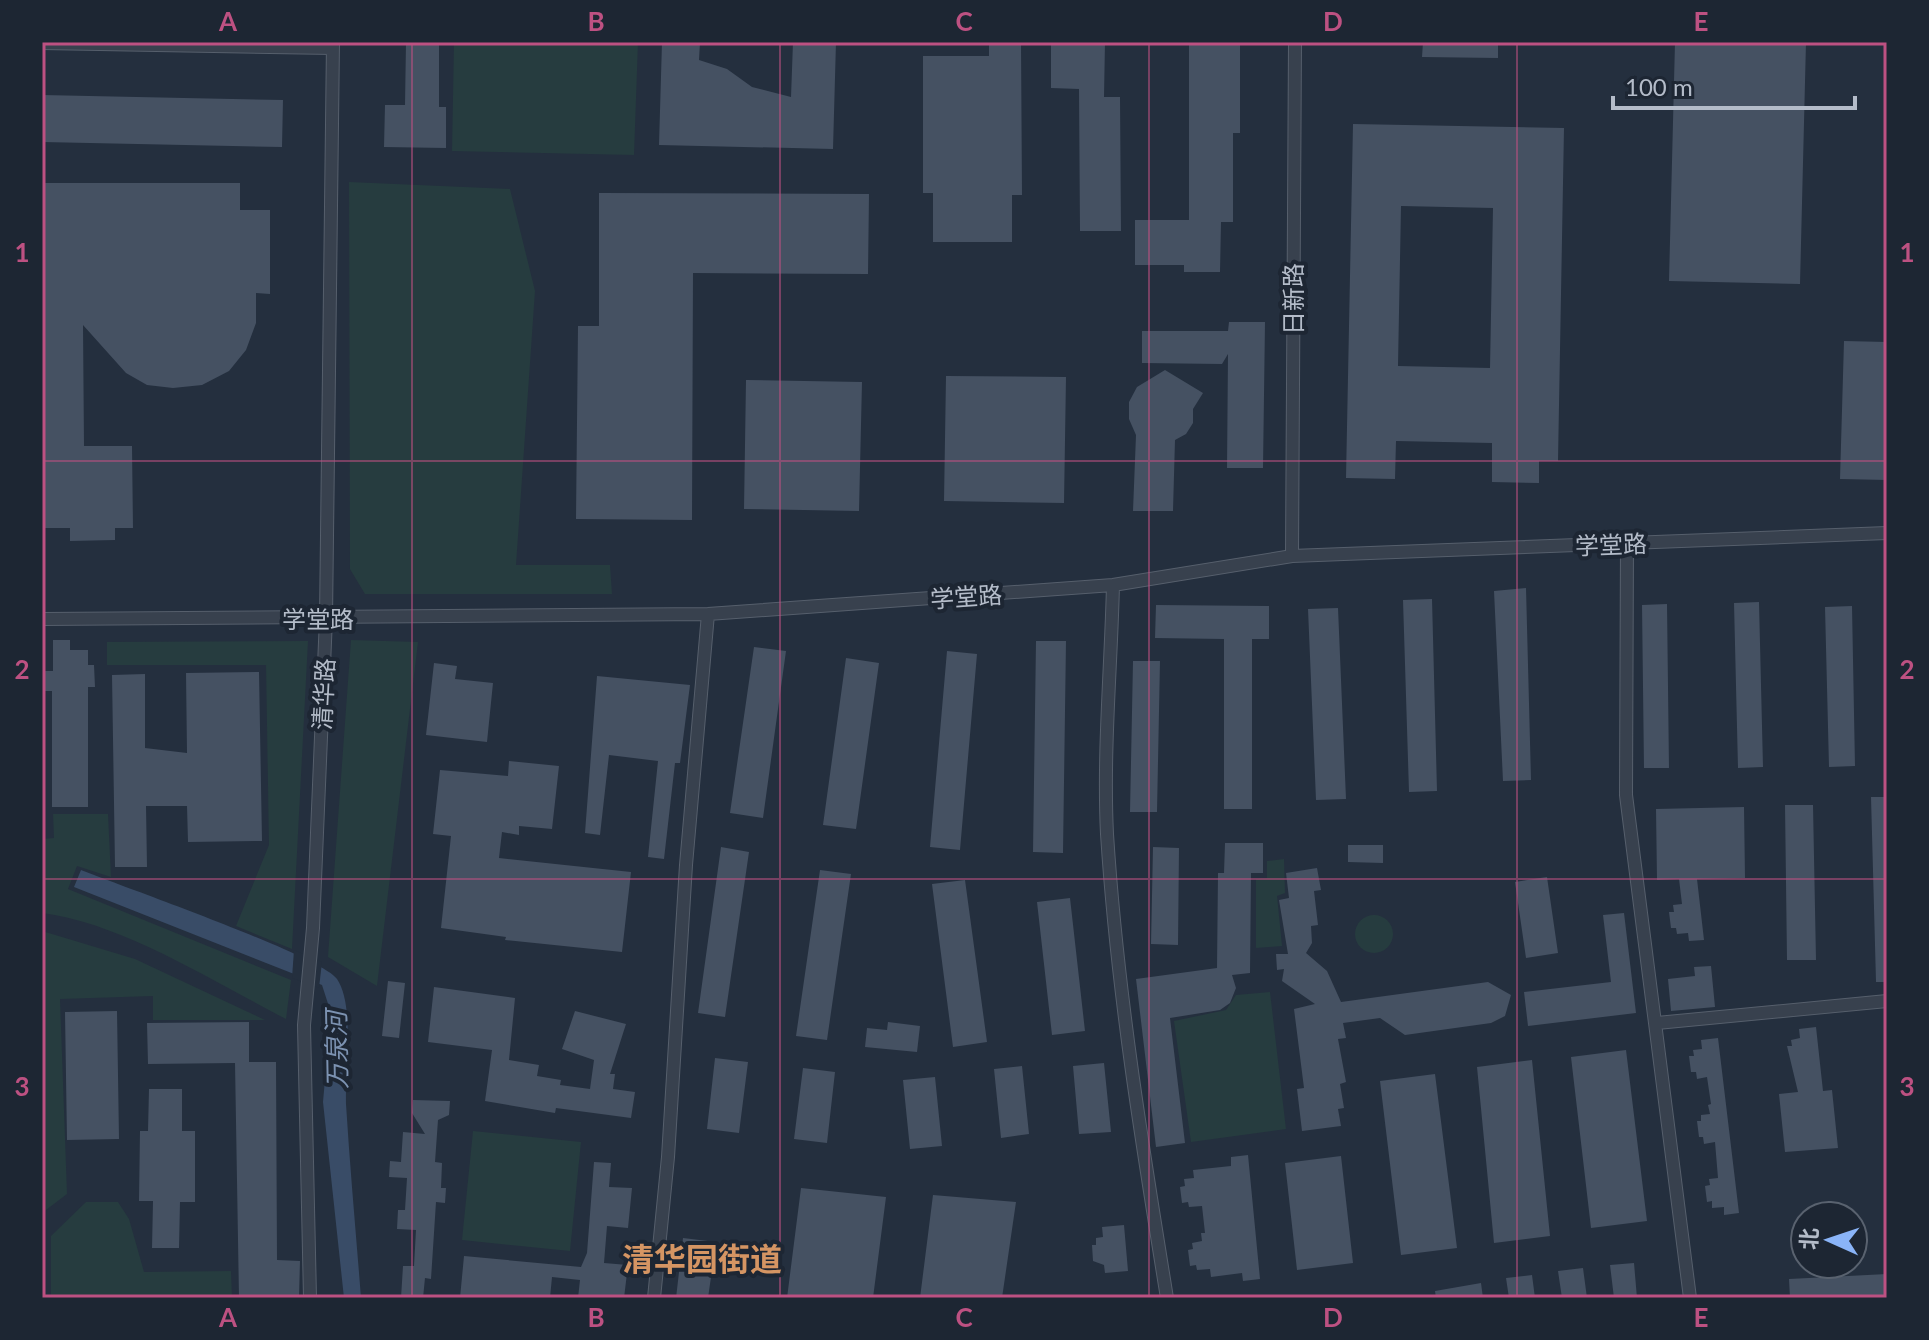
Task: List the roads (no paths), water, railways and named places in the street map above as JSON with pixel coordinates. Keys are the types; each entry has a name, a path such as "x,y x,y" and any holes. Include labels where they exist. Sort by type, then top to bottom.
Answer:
{"street":[{"name":"日新路","path":"1292,556 1295,42"},
{"path":"42,43 333,45"},
{"name":"清华路","path":"310,1298 305,1010 326,618 333,45"},
{"name":"学堂路","path":"42,619 708,614 1113,585 1292,556 1887,533"},
{"path":"1627,543 1626,795 1690,1298"},
{"path":"1113,585 1105,778 1110,865 1127,1033 1167,1298"},
{"path":"654,1298 668,1157 686,865 708,614"},
{"path":"1657,1023 1887,1001"}],"water":[{"name":"万泉河","path":"81,870 260,939 323,968 337,979 346,1005 346,1104 361,1298 344,1298 323,1102 331,1013 322,985 74,887"}],"district":[{"name":"清华园街道","path":"702,1258"}]}
